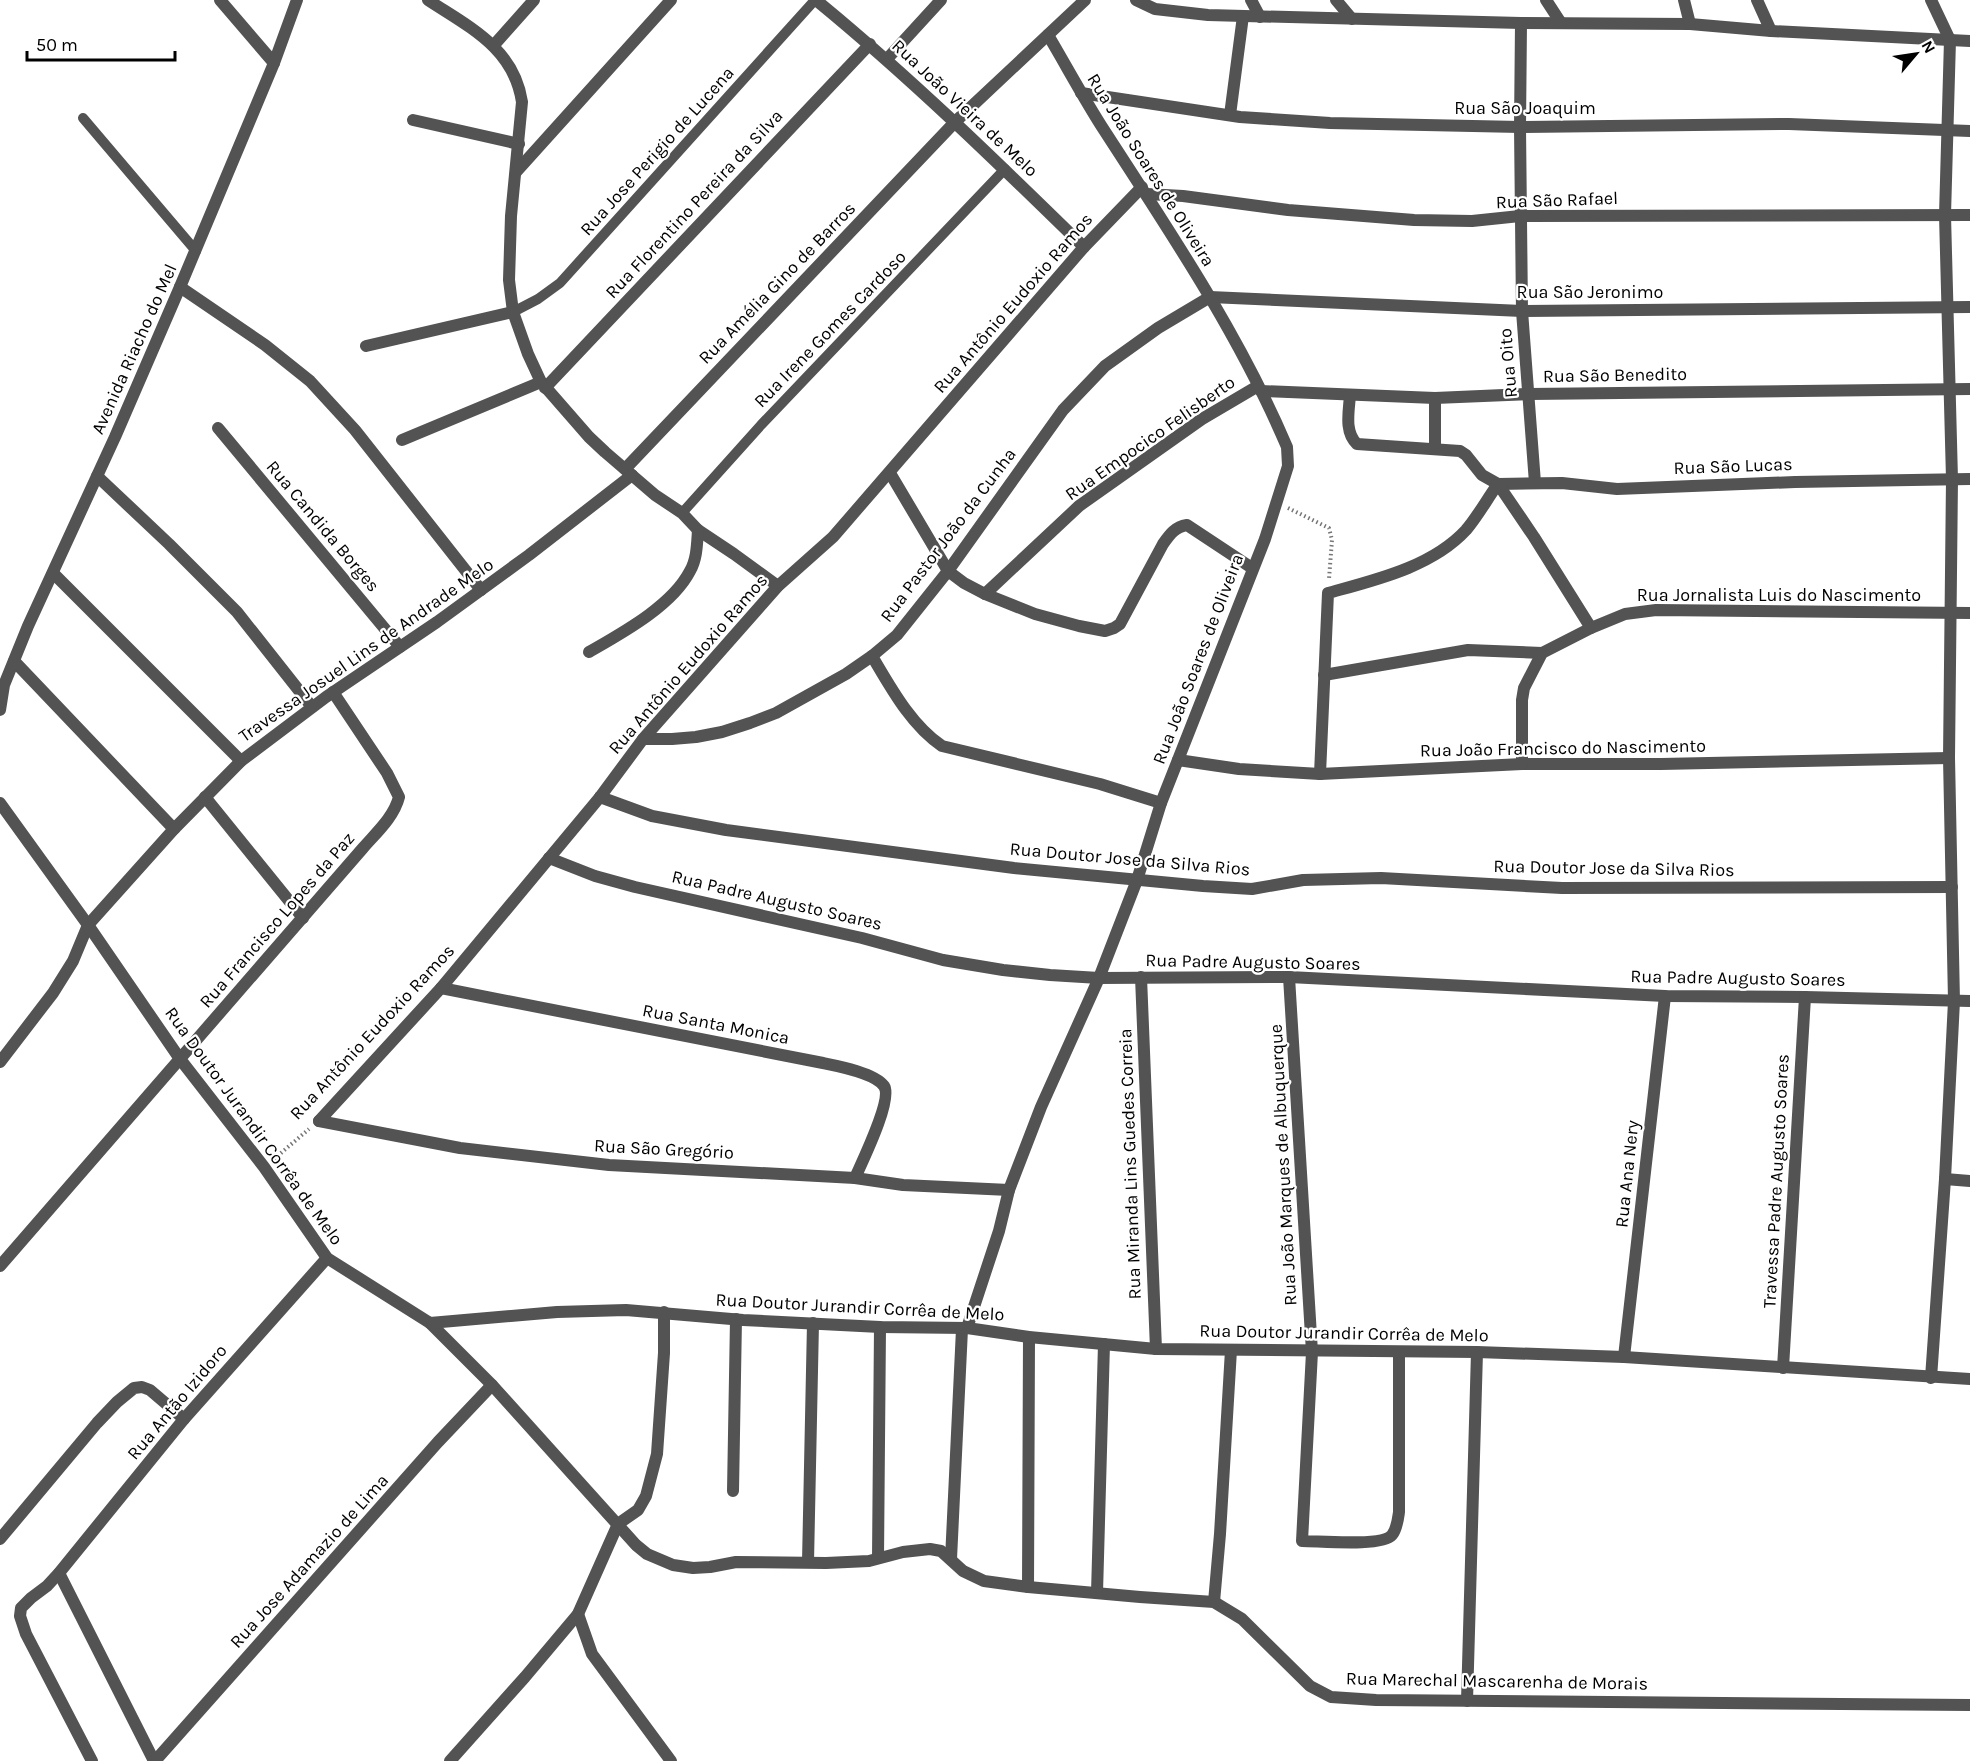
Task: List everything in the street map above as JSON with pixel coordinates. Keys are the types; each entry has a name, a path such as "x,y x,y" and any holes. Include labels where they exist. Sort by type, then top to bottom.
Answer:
{"street":[{"path":"220,0 274,63"},
{"name":"Avenida Riacho do Mel","path":"0,710 2,682 14,661 196,251 274,63 297,0"},
{"path":"428,0 494,45 514,74 520,88 522,102 519,144 508,248 509,280 513,312 528,354 543,385 589,437 655,495 682,513 698,530 778,586"},
{"path":"494,45 534,0"},
{"path":"516,172 671,0"},
{"name":"Rua João Vieira de Melo","path":"816,0 887,59 1005,169 1084,247"},
{"path":"887,59 941,0"},
{"name":"Rua Amélia Gino de Barros","path":"629,472 955,122 1085,0"},
{"path":"1136,0 1155,9 1174,12 1260,17 1690,24 1771,31 1970,41"},
{"path":"1251,0 1260,17"},
{"path":"1336,0 1352,20"},
{"path":"1546,0 1562,23"},
{"path":"1684,0 1690,24"},
{"path":"1758,0 1771,31"},
{"path":"1930,0 1950,40 1945,215 1952,479 1949,758 1954,1001 1945,1179 1931,1378"},
{"path":"1230,115 1243,16"},
{"name":"Rua Oito","path":"1521,23 1522,311 1535,483"},
{"name":"Rua João Soares de Oliveira","path":"951,1559 964,1329 999,1231 1009,1190 1041,1107 1099,978 1137,880 1161,803 1265,539 1289,457 1287,447 1233,336 1144,190 1081,93 1048,35"},
{"name":"Rua Florentino Pereira da Silva","path":"543,385 870,44"},
{"name":"Rua São Joaquim","path":"1081,93 1230,115 1330,123 1520,127 1788,124 1970,131"},
{"path":"413,120 519,144"},
{"name":"Rua São Rafael","path":"1144,190 1288,210 1414,220 1472,221 1520,216 1970,215"},
{"name":"Rua Antônio Eudoxio Ramos","path":"319,1121 441,988 600,797 643,739 778,586 833,537 1084,247 1144,190"},
{"path":"180,287 265,345 310,381 355,430 481,590"},
{"name":"Rua São Jeronimo","path":"1210,297 1522,311 1970,307"},
{"name":"Rua Pastor João da Cunha","path":"643,739 696,737 750,723 776,713 846,674 872,656 897,635 948,571 1063,410 1085,386 1105,366 1149,334 1210,297"},
{"path":"366,346 513,312"},
{"path":"402,440 543,385"},
{"name":"Rua São Benedito","path":"1259,389 1435,398 1529,394 1970,389"},
{"name":"Rua Empocico Felisberto","path":"985,594 1079,506 1202,419 1259,389"},
{"path":"1350,395 1348,432 1357,444 1460,451 1482,475 1498,484 1591,628"},
{"path":"1435,398 1435,449"},
{"name":"Rua Candida Borges","path":"218,428 400,647"},
{"name":"Travessa Josuel Lins de Andrade Melo","path":"0,1062 53,993 73,961 88,926 174,829 241,761 312,707 529,555 629,472"},
{"path":"890,473 948,571 985,594 1035,614 1109,631 1120,624 1171,533 1180,526 1187,525 1252,568"},
{"path":"97,476 237,612 312,707"},
{"name":"Rua São Lucas","path":"1498,484 1562,483 1617,489 1795,482 1970,479"},
{"path":"1320,774 1328,592 1399,572 1450,544 1466,530 1498,484"},
{"path":"589,652 624,632 671,595 690,572 695,559 698,530"},
{"path":"53,573 241,761"},
{"name":"Rua Jornalista Luis do Nascimento","path":"1542,654 1591,628 1625,614 1656,610 1970,614"},
{"path":"1324,675 1468,650 1542,654 1524,688 1522,764"},
{"path":"872,656 904,706 930,738 942,746 1100,784 1161,803"},
{"path":"14,661 174,829"},
{"name":"Rua Francisco Lopes da Paz","path":"0,1266 390,816 399,797 387,772 333,692"},
{"name":"Rua João Francisco do Nascimento","path":"1178,760 1239,769 1320,774 1522,764 1661,764 1949,758"},
{"path":"205,797 303,918"},
{"name":"Rua Doutor Jose da Silva Rios","path":"600,797 652,816 726,830 993,866 1252,889 1303,880 1381,878 1562,888 1952,887"},
{"name":"Rua Doutor Jurandir Corrêa de Melo","path":"0,803 180,1059 264,1167 327,1258 429,1323 593,1309 880,1327 964,1329 1156,1349 1477,1352 1624,1357 1970,1379"},
{"name":"Rua Padre Augusto Soares","path":"549,858 595,876 635,887 862,938 943,960 1003,970 1099,978 1289,977 1665,996 1970,1001"},
{"name":"Rua Miranda Lins Guedes Correia","path":"1140,977 1156,1349"},
{"name":"Rua João Marques de Albuquerque","path":"1289,977 1312,1352 1302,1541 1372,1542 1392,1535 1399,1512 1399,1352"},
{"name":"Rua Santa Monica","path":"441,988 823,1063 878,1080 884,1086 886,1093 881,1118 855,1178"},
{"name":"Rua Ana Nery","path":"1624,1357 1665,996"},
{"name":"Travessa Padre Augusto Soares","path":"1783,1368 1805,997"},
{"name":"Rua São Gregório","path":"319,1121 460,1148 609,1165 855,1178 903,1185 1009,1190"},
{"path":"1945,1179 1970,1181"},
{"name":"Rua Antão Izidoro","path":"92,1761 26,1634 20,1616 21,1608 59,1573 184,1419 327,1258"},
{"path":"450,1761 578,1614 618,1524 638,1510 646,1496 657,1454 664,1353 664,1312"},
{"path":"733,1491 736,1319"},
{"name":"Rua Marechal Mascarenha de Morais","path":"429,1323 492,1385 636,1545 646,1554 673,1565 693,1568 736,1562 826,1563 878,1558 930,1549 940,1551 963,1571 984,1581 1028,1587 1214,1602 1242,1619 1310,1686 1331,1696 1376,1700 1970,1706"},
{"path":"808,1562 813,1323"},
{"path":"878,1558 880,1327"},
{"path":"1028,1587 1029,1337"},
{"path":"1097,1593 1104,1344"},
{"path":"1214,1602 1231,1350"},
{"path":"1467,1701 1477,1352"},
{"name":"Rua Jose Adamazio de Lima","path":"154,1761 438,1442 492,1385"},
{"path":"0,1539 97,1424 134,1388 142,1387 150,1390 184,1419"},
{"path":"59,1573 154,1761"},
{"path":"578,1614 592,1654 671,1761"}],"lane":[{"name":"Rua Jose Perigio de Lucena","path":"513,312 538,299 560,283 816,0"},
{"path":"83,118 196,251"},
{"name":"Rua Irene Gomes Cardoso","path":"682,513 761,425 1005,169"}],"path":[{"path":"1277,502 1329,528 1332,540 1328,592"},
{"name":"Rua Antônio Eudoxio Ramos","path":"264,1167 319,1121"}]}
